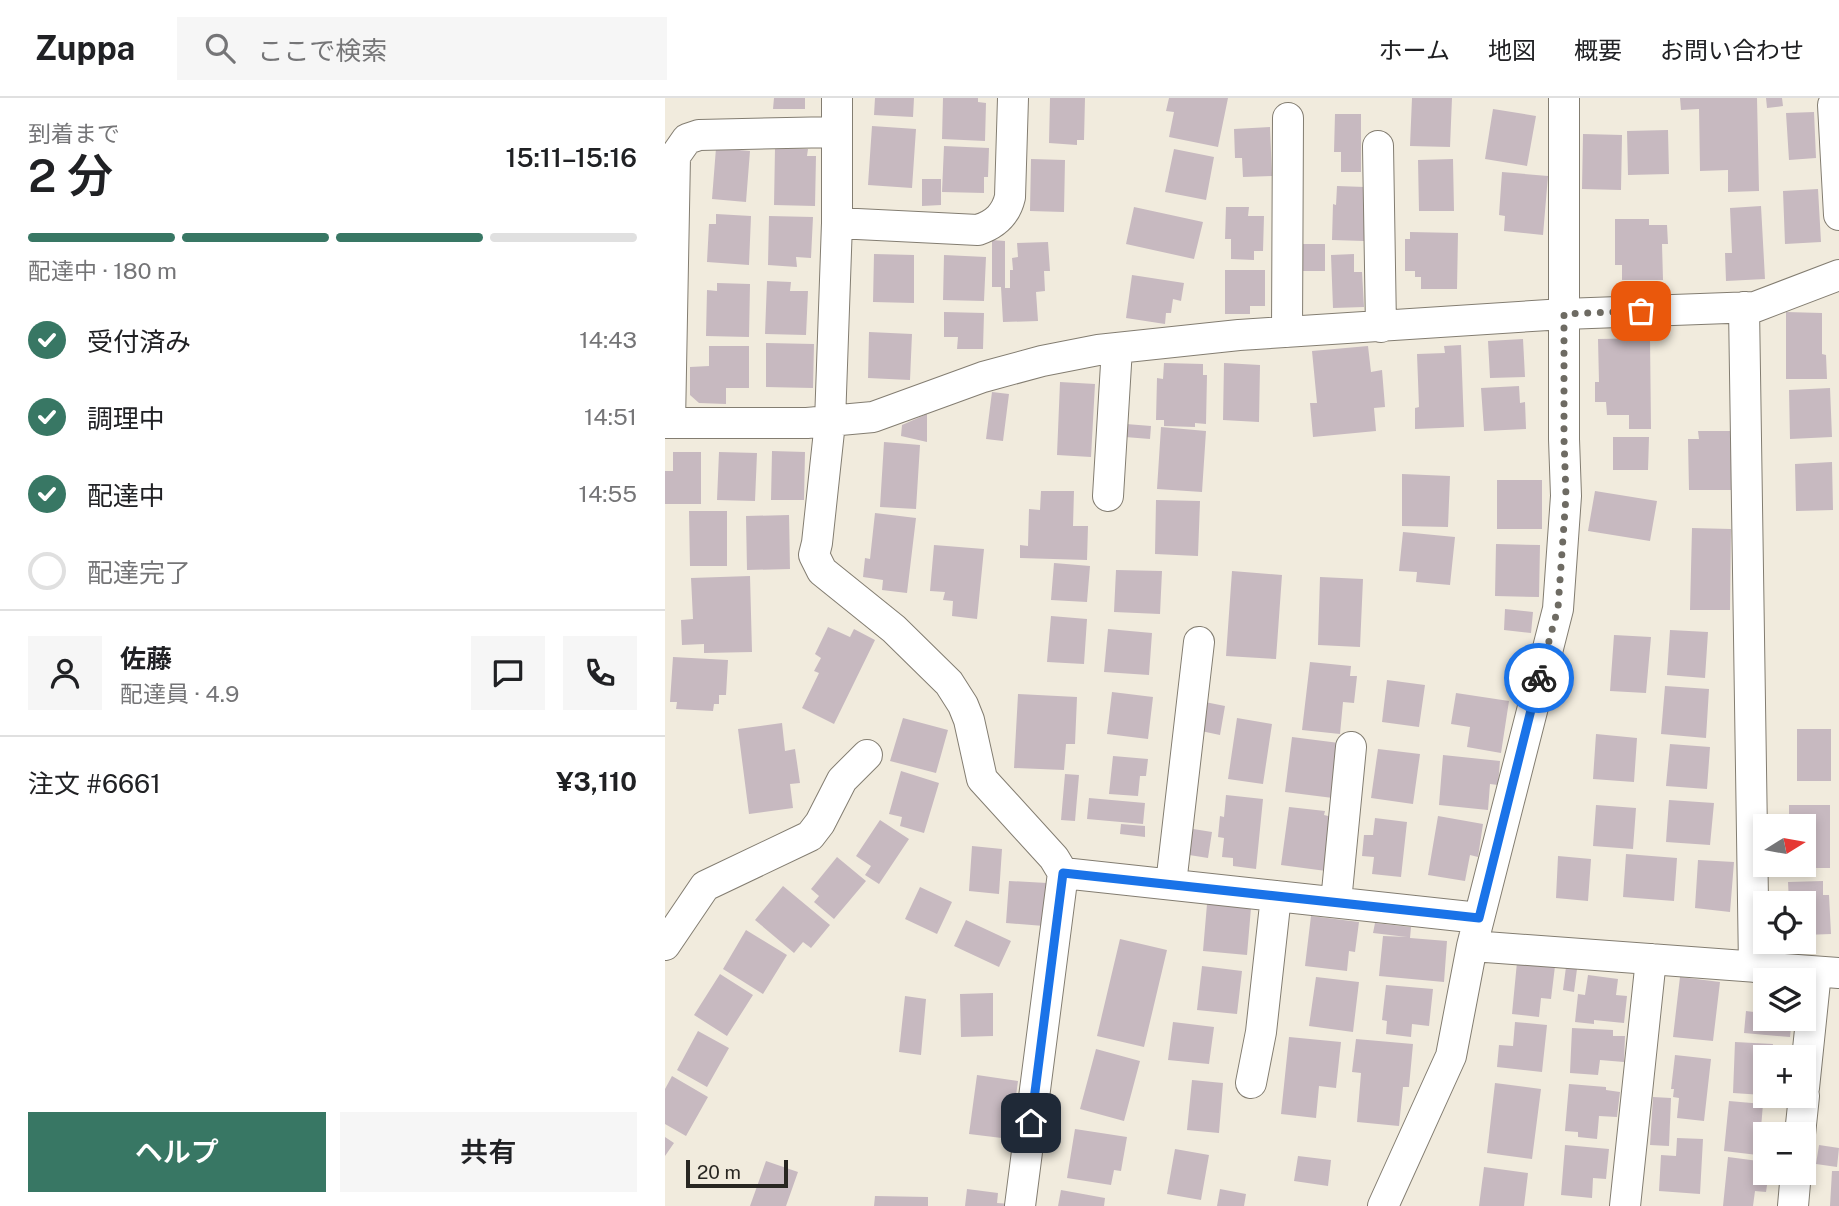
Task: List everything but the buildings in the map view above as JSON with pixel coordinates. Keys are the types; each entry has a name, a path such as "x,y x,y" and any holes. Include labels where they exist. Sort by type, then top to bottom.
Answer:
{"street":[{"path":"837,98 837,223 830,422 815,560 822,572 894,629 949,682 969,720 982,779 1054,858 1063,873 1020,1206"},
{"path":"837,223 978,230 990,226 1007,211 1010,197 1013,98"},
{"path":"1383,1206 1451,1056 1476,932 1558,608 1566,496 1564,98"},
{"path":"1833,105 1839,215"},
{"path":"1287,332 1288,118"},
{"path":"836,132 699,135 687,139 675,156 668,423 830,422 873,417 983,377 1042,361 1117,348 1287,332 1564,314 1755,307 1839,275"},
{"path":"1378,146 1381,327"},
{"path":"1744,307 1753,967"},
{"path":"1108,496 1117,348"},
{"path":"1171,884 1199,642"},
{"path":"1336,902 1351,747"},
{"path":"665,945 705,886 810,836 820,823 842,780 867,755"},
{"path":"1063,873 1336,902 1476,932 1651,959 1827,972 1813,1045"},
{"path":"1251,1083 1261,1032 1276,895"},
{"path":"1625,1206 1651,959"},
{"path":"1793,1206 1795,1185"}],"way so far":[{"path":"1539,678 1558,608 1566,496 1564,314 1641,311"}],"route":[{"path":"1031,1123 1063,873 1479,918 1539,678"}]}
